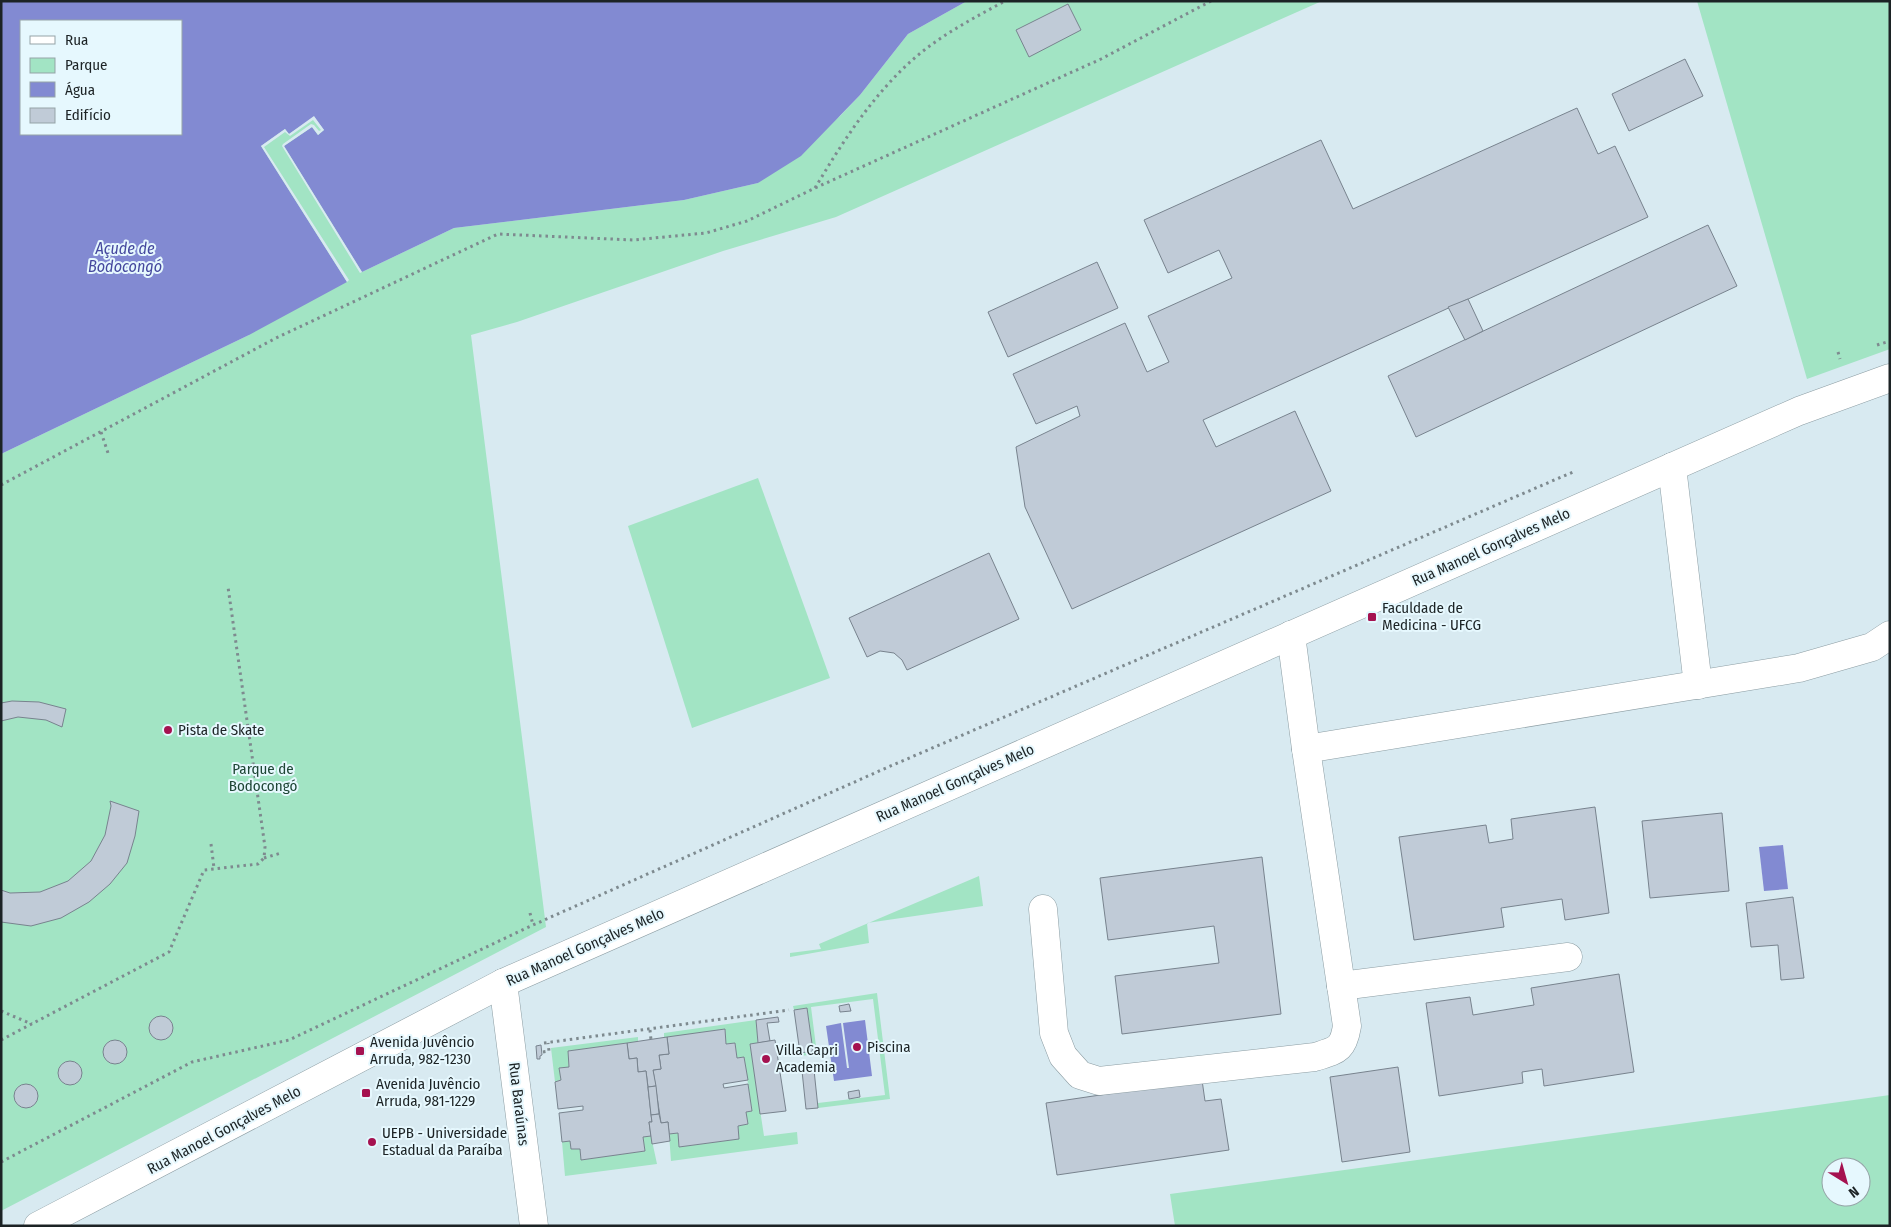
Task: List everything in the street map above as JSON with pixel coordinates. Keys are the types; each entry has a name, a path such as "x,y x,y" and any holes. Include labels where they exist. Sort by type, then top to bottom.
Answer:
{"street":[{"name":"Rua Manoel Gonçalves Melo","path":"38,1226 503,983 1799,411 1890,378"},
{"path":"1672,467 1698,685"},
{"path":"1042,909 1054,1033 1063,1056 1080,1075 1098,1081 1315,1057 1334,1051 1344,1041 1347,1026 1291,635"},
{"path":"1306,750 1799,668 1872,648 1890,635"},
{"path":"1341,986 1568,956"},
{"name":"Rua Baraúnas","path":"503,983 534,1226"}],"path":[{"path":"815,188 868,106 910,62 961,24 1005,1"},
{"path":"1,485 276,338 498,234 633,240 706,233 747,221 815,188 1101,59 1211,1"},
{"path":"1831,363 1840,359 1838,352"},
{"path":"101,432 108,452"},
{"path":"1,1162 192,1062 289,1040 533,926 886,768 1575,472"},
{"path":"228,588 265,847 264,858"},
{"path":"210,844 214,868"},
{"path":"1,1040 169,952 204,870 258,864 264,858 281,853"},
{"path":"530,913 533,926"},
{"path":"542,1044 789,1010"},
{"path":"1,1011 32,1024"},
{"path":"650,1030 651,1040"}],"green space":[{"name":"Parque de Bodocongó","path":"967,1 1322,1 836,217 723,251 517,322 471,335 546,927 1,1211 1,454 249,335 261,146 285,129 314,116 324,130 362,272 454,228 684,200 758,183 840,116 860,95 908,34"},
{"path":"1697,1 1890,1 1890,349 1807,379"},
{"path":"758,478 830,678 692,728 628,526"},
{"path":"979,876 983,906 869,923"},
{"path":"867,924 869,943 790,957 790,953 821,949 819,944"},
{"path":"877,993 890,1099 818,1108 818,1103 885,1095 873,999 811,1007 817,1054 800,1056 800,1053 813,1050 807,1008 794,1010 793,1006"},
{"path":"756,1020 758,1043 750,1044 764,1136 797,1132 798,1144 671,1161 669,1134 678,1133 679,1147 739,1139 738,1126 748,1124 746,1112 752,1111 744,1057 737,1058 735,1043 726,1044 725,1029 664,1038 664,1033"},
{"path":"638,1037 638,1042 568,1051 569,1067 559,1068 561,1080 555,1082 551,1048"},
{"path":"1890,1095 1890,1226 1175,1226 1170,1194"},
{"path":"651,1136 657,1164 565,1176 562,1142 570,1141 571,1149 580,1149 581,1160 645,1151 643,1137"}],"water":[{"name":"Açude de Bodocongó","path":"1,1 967,1 908,34 860,95 801,156 758,183 684,200 454,228 362,272 284,146 312,127 318,135 324,130 314,117 289,134 285,129 261,146 347,282 249,335 1,454"},
{"path":"1783,845 1788,889 1764,891 1759,847"},
{"name":"Piscina","path":"865,1020 872,1076 834,1081 826,1026 841,1023 847,1068 849,1068 843,1023"}],"pier":[{"path":"314,116 324,130 318,135 312,127 284,146 362,272 360,273 282,146 311,124 319,131 321,130 313,120 290,136 285,132 264,147 349,280 347,282 261,146 285,129 289,134"}],"building":[{"path":"1068,4 1081,30 1029,57 1016,30"},
{"path":"1685,59 1703,96 1629,131 1612,94"},
{"path":"1577,108 1598,154 1615,146 1648,217 1203,420 1216,447 1295,411 1331,491 1072,609 1025,507 1016,447 1080,416 1077,406 1036,424 1013,374 1125,323 1147,372 1169,362 1148,316 1232,278 1219,250 1168,273 1144,220 1321,140 1353,209"},
{"path":"1708,225 1737,286 1416,437 1388,376"},
{"path":"1097,262 1118,308 1008,357 988,312"},
{"path":"1468,299 1483,331 1465,340 1448,307"},
{"path":"989,553 1019,619 907,670 902,660 894,653 880,651 867,657 849,618"},
{"path":"12,701 39,702 66,709 62,727 46,720 18,717 1,721 1,703"},
{"path":"110,801 139,811 135,836 127,863 110,884 89,902 61,918 31,926 1,922 1,890 10,893 40,892 68,881 91,861 105,835 111,806"},
{"path":"1595,807 1609,913 1565,920 1562,899 1501,908 1504,927 1414,940 1399,837 1486,825 1489,843 1513,839 1511,819"},
{"path":"1722,813 1729,891 1650,898 1642,821"},
{"path":"1262,857 1281,1014 1122,1034 1115,976 1219,963 1214,926 1108,940 1100,878"},
{"path":"1793,897 1804,978 1781,980 1778,945 1751,947 1746,903"},
{"path":"1619,974 1634,1072 1544,1086 1542,1069 1522,1072 1523,1083 1439,1096 1426,1003 1470,997 1473,1015 1534,1005 1531,988"},
{"path":"849,1004 851,1011 840,1012 839,1006"},
{"path":"807,1008 813,1051 800,1053 794,1010"},
{"path":"156,1016 166,1016 173,1023 173,1033 166,1040 156,1040 149,1033 149,1023"},
{"path":"778,1017 779,1022 767,1023 770,1041 758,1043 756,1020"},
{"path":"725,1029 726,1044 735,1043 737,1058 744,1057 748,1080 723,1084 724,1088 748,1084 752,1111 746,1112 748,1124 738,1126 739,1139 679,1147 678,1133 669,1134 668,1122 661,1123 653,1070 661,1069 659,1055 669,1054 667,1037"},
{"path":"667,1037 669,1054 659,1055 661,1069 653,1070 656,1086 648,1087 646,1071 638,1072 637,1058 629,1059 627,1043"},
{"path":"110,1040 120,1040 127,1047 127,1057 120,1064 110,1064 103,1057 103,1047"},
{"path":"775,1040 786,1111 760,1114 750,1044"},
{"path":"627,1043 629,1059 637,1058 638,1072 646,1071 652,1122 649,1122 651,1136 643,1137 645,1151 581,1160 580,1149 571,1149 570,1141 562,1142 559,1113 583,1110 583,1106 558,1109 555,1082 561,1080 559,1068 569,1067 568,1051"},
{"path":"541,1045 542,1055 540,1059 537,1059 536,1046"},
{"path":"65,1061 75,1061 82,1068 82,1078 75,1085 65,1085 58,1078 58,1068"},
{"path":"1398,1067 1410,1152 1342,1162 1330,1077"},
{"path":"814,1070 818,1108 806,1109 802,1071"},
{"path":"1202,1080 1205,1101 1221,1099 1229,1150 1057,1175 1046,1103"},
{"path":"21,1084 31,1084 38,1091 38,1101 31,1108 21,1108 14,1101 14,1091"},
{"path":"656,1086 659,1114 651,1115 648,1087"},
{"path":"859,1090 860,1097 849,1099 848,1092"},
{"path":"659,1114 661,1123 668,1122 670,1141 652,1144 649,1122 652,1122 651,1115"}],"place":[{"name":"Faculdade de Medicina - UFCG","path":"1372,617"},
{"name":"Pista de Skate","path":"168,730"},
{"name":"Piscina","path":"857,1047"},
{"name":"Avenida Juvêncio Arruda, 982-1230","path":"360,1051"},
{"name":"Villa Capri Academia","path":"766,1059"},
{"name":"Avenida Juvêncio Arruda, 981-1229","path":"366,1093"},
{"name":"UEPB - Universidade Estadual da Paraíba","path":"372,1142"}]}
